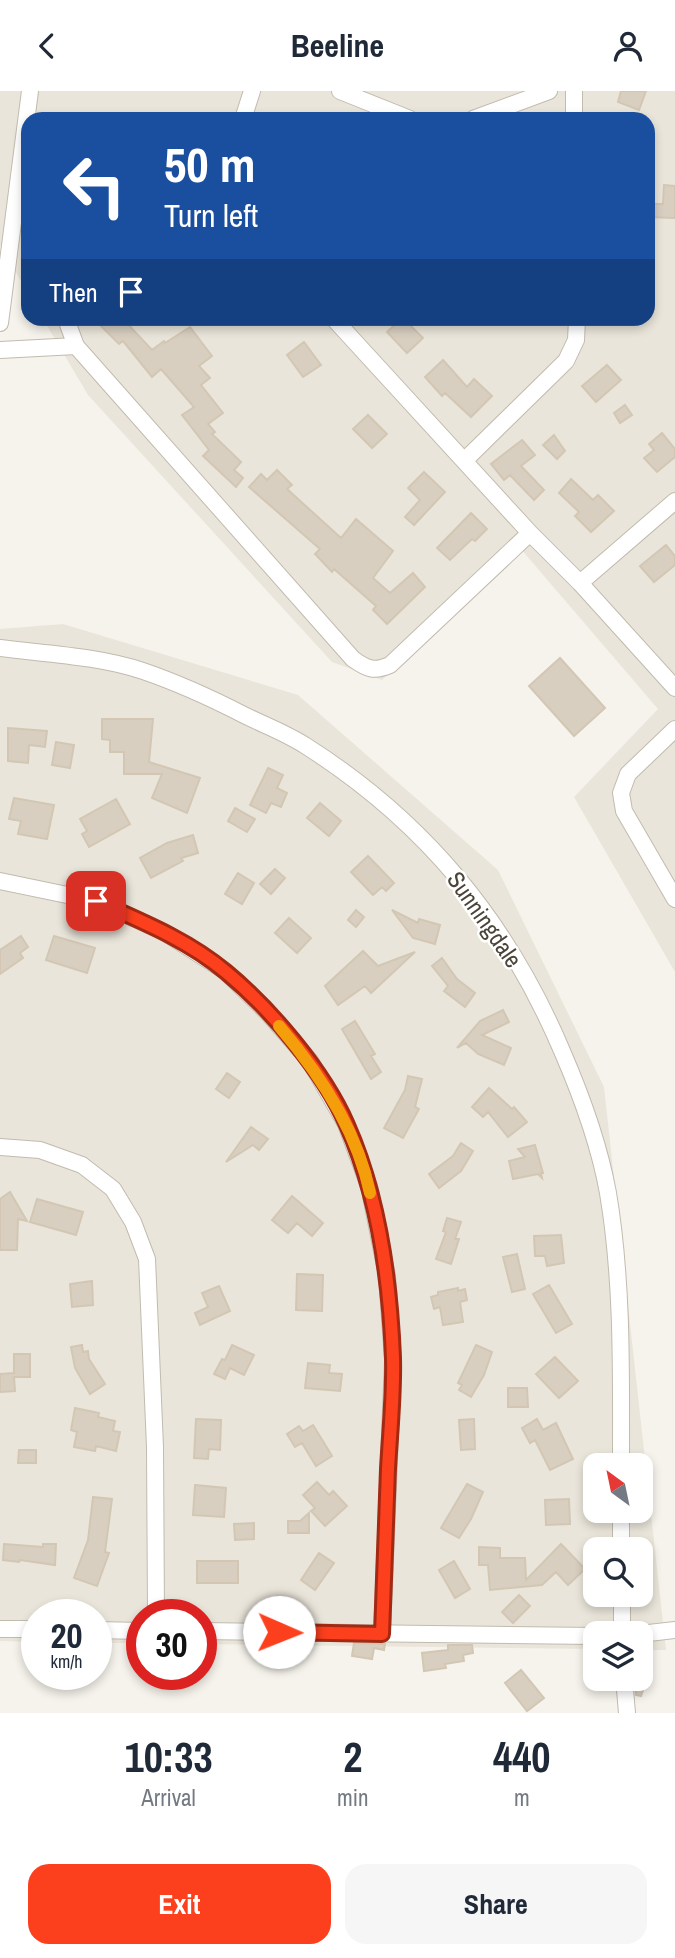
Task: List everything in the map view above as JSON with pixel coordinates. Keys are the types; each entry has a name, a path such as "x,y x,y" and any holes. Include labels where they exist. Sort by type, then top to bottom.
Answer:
{"street":[{"path":"27,112 30,91"},
{"path":"245,112 252,91"},
{"path":"340,91 392,112"},
{"path":"491,112 549,91"},
{"path":"574,91 574,112"},
{"path":"0,323 21,155"},
{"path":"17,183 21,194"},
{"path":"69,326 76,346 344,649 366,669 378,670 390,665 530,533"},
{"path":"341,326 675,688"},
{"path":"465,460 566,361 576,340 577,326"},
{"path":"0,350 76,346"},
{"path":"580,583 675,501"},
{"name":"Sunningdale","path":"0,648 140,670 201,694 292,739 354,779 407,822 459,877 499,931 548,1018 588,1112 608,1193 617,1276 621,1453"},
{"path":"675,729 628,774 621,793 624,811 675,899"},
{"path":"0,881 96,901 164,932 225,971 268,1013 310,1061 346,1124 369,1186 388,1290 393,1360 382,1634"},
{"path":"0,1147 40,1150 82,1165 113,1189 133,1222 147,1258 155,1447 156,1599"},
{"path":"0,1629 21,1629"},
{"path":"653,1633 675,1630"},
{"path":"217,1631 583,1636"},
{"path":"625,1691 627,1713"}],"shaded area":[{"path":"0,91 675,91 675,972 574,797 658,709 520,548 382,680 332,662 88,395 47,326 655,326 655,112 21,112 21,281 0,245"},
{"path":"63,624 298,695 498,870 604,1087 644,1453 583,1453 583,1523 652,1523 666,1650 653,1650 653,1621 583,1621 583,1649 217,1644 217,1599 126,1599 126,1643 112,1643 112,1599 21,1599 21,1642 0,1641 0,629"}],"building":[{"path":"621,91 646,91 639,110 618,102"},
{"path":"664,185 675,186 675,218 655,217 655,204 663,204"},
{"path":"101,326 130,326 152,350 190,327 212,356 199,366 210,378 201,385 223,413 208,424 215,432 212,434 241,462 234,470 243,478 236,487 203,456 209,450 182,415 194,407 161,369 152,377 123,341 119,344"},
{"path":"393,326 411,326 423,338 407,353 387,332"},
{"path":"304,342 321,365 303,377 287,355"},
{"path":"443,360 467,387 474,379 492,396 471,417 445,393 442,396 425,377"},
{"path":"607,365 621,380 596,402 582,386"},
{"path":"625,405 632,415 620,423 614,413"},
{"path":"368,415 387,434 372,448 353,429"},
{"path":"662,433 675,449 675,457 657,472 644,458 654,450 649,444"},
{"path":"554,435 565,451 557,459 543,445"},
{"path":"522,440 535,455 521,466 544,490 534,500 510,475 504,480 491,464"},
{"path":"277,470 292,485 287,489 341,538 356,519 393,551 373,578 390,593 413,573 425,587 387,624 373,610 376,606 334,569 332,572 315,554 320,549 249,487 261,474 267,480"},
{"path":"424,472 445,492 414,525 405,517 420,500 408,488"},
{"path":"571,479 593,500 598,495 614,511 591,532 575,516 579,512 559,493"},
{"path":"471,513 487,529 450,560 437,548"},
{"path":"666,545 675,556 675,565 654,582 640,566"},
{"path":"560,658 605,708 574,736 529,686"},
{"path":"102,719 153,719 149,762 200,778 187,813 152,798 162,774 124,774 124,752 110,752 110,740 102,739"},
{"path":"8,728 47,731 45,747 29,745 28,763 8,761"},
{"path":"56,742 74,745 70,768 52,765"},
{"path":"268,768 283,775 277,788 287,793 281,807 271,803 266,813 250,805"},
{"path":"14,798 54,805 47,839 18,834 21,821 9,819"},
{"path":"116,799 130,824 89,847 82,834 87,831 80,819"},
{"path":"320,803 341,821 329,836 307,818"},
{"path":"235,808 255,819 247,832 228,821"},
{"path":"193,835 198,853 181,858 183,861 151,878 140,858 167,843"},
{"path":"368,856 394,883 386,891 382,887 373,895 351,872"},
{"path":"275,869 285,878 271,894 260,884"},
{"path":"238,873 254,883 242,904 225,894"},
{"path":"356,910 364,917 356,927 348,920"},
{"path":"392,910 418,923 419,919 440,925 435,944 413,938"},
{"path":"289,918 311,938 297,953 275,933"},
{"path":"21,936 28,947 20,953 23,958 0,974 0,950"},
{"path":"54,936 95,948 87,973 46,960"},
{"path":"363,951 378,966 415,952 371,993 365,986 338,1005 325,986"},
{"path":"442,958 457,979 475,993 465,1007 444,991 448,986 432,966"},
{"path":"503,1010 509,1022 482,1035 511,1048 504,1065 478,1054 466,1043 457,1048 480,1021"},
{"path":"355,1021 375,1054 371,1056 381,1072 371,1079 342,1029"},
{"path":"227,1073 240,1082 229,1098 216,1089"},
{"path":"408,1076 422,1079 415,1107 419,1109 403,1138 384,1128 405,1090"},
{"path":"489,1088 512,1109 514,1107 527,1122 508,1137 488,1112 483,1117 472,1107"},
{"path":"251,1127 268,1139 259,1150 253,1145 226,1162"},
{"path":"461,1143 473,1151 461,1171 439,1188 429,1174 453,1156"},
{"path":"535,1145 542,1178 538,1174 513,1179 509,1161 525,1157 518,1149"},
{"path":"10,1192 27,1221 18,1219 17,1250 0,1250 0,1199"},
{"path":"292,1196 323,1223 312,1236 297,1223 288,1233 272,1220"},
{"path":"37,1199 83,1212 76,1235 30,1222"},
{"path":"447,1218 461,1222 451,1264 436,1259 446,1232 443,1231"},
{"path":"561,1235 564,1263 547,1266 545,1256 535,1256 534,1236"},
{"path":"517,1254 525,1289 512,1292 503,1257"},
{"path":"297,1274 323,1275 322,1311 296,1310"},
{"path":"92,1281 93,1305 72,1307 70,1284"},
{"path":"549,1285 572,1324 556,1333 533,1294"},
{"path":"219,1286 230,1311 200,1325 195,1313 208,1307 202,1293"},
{"path":"458,1288 458,1291 465,1289 467,1300 460,1302 463,1322 443,1325 440,1307 434,1309 431,1297 438,1295 438,1292"},
{"path":"82,1345 83,1352 88,1351 89,1359 105,1384 90,1394 75,1368 71,1347"},
{"path":"232,1345 254,1355 244,1375 230,1368 225,1379 214,1374"},
{"path":"476,1345 492,1352 484,1375 471,1397 459,1390 462,1385 458,1383"},
{"path":"14,1354 30,1354 30,1377 14,1377 15,1391 0,1392 0,1374 14,1373"},
{"path":"555,1357 578,1381 559,1398 536,1374"},
{"path":"308,1363 330,1365 329,1373 342,1374 340,1391 305,1388"},
{"path":"508,1388 527,1388 528,1407 508,1407"},
{"path":"75,1408 99,1413 98,1417 115,1421 113,1431 120,1432 116,1451 96,1446 95,1451 74,1447 77,1432 71,1430"},
{"path":"196,1419 221,1420 220,1450 209,1449 208,1459 194,1458"},
{"path":"474,1419 475,1449 461,1450 459,1420"},
{"path":"537,1419 543,1430 556,1423 573,1459 550,1470 535,1440 530,1443 522,1428"},
{"path":"313,1425 332,1456 316,1466 302,1443 295,1447 287,1434 299,1426 303,1431"},
{"path":"19,1450 36,1450 36,1463 18,1463"},
{"path":"317,1482 329,1495 333,1491 347,1506 325,1526 311,1511 315,1508 303,1495"},
{"path":"467,1484 483,1492 459,1538 441,1528"},
{"path":"195,1485 226,1488 224,1517 193,1515"},
{"path":"93,1497 112,1499 105,1552 109,1553 97,1586 74,1578 88,1540"},
{"path":"569,1499 570,1524 546,1525 545,1500"},
{"path":"309,1513 309,1533 288,1533 288,1521 300,1521"},
{"path":"254,1523 254,1539 235,1540 234,1524"},
{"path":"4,1544 43,1547 43,1544 56,1544 55,1565 3,1560"},
{"path":"561,1544 583,1567 583,1571 568,1585 556,1572 542,1585 490,1590 488,1565 479,1565 479,1547 500,1548 500,1558 525,1558 526,1580"},
{"path":"319,1553 334,1563 315,1590 301,1580"},
{"path":"197,1561 238,1561 238,1583 197,1583"},
{"path":"454,1561 470,1589 455,1598 439,1570"},
{"path":"519,1595 530,1606 513,1623 502,1612"},
{"path":"354,1643 385,1644 384,1650 374,1648 372,1659 352,1656"},
{"path":"448,1645 472,1645 473,1653 463,1655 464,1661 445,1664 446,1668 424,1671 422,1653 448,1650"},
{"path":"521,1670 544,1698 527,1711 505,1683"}],"slow traffic":[{"path":"279,1026 310,1061 346,1124 370,1193"}],"route":[{"path":"96,901 164,932 225,971 268,1013 310,1061 346,1124 369,1186 387,1276 393,1360 382,1634 279,1632"}]}
